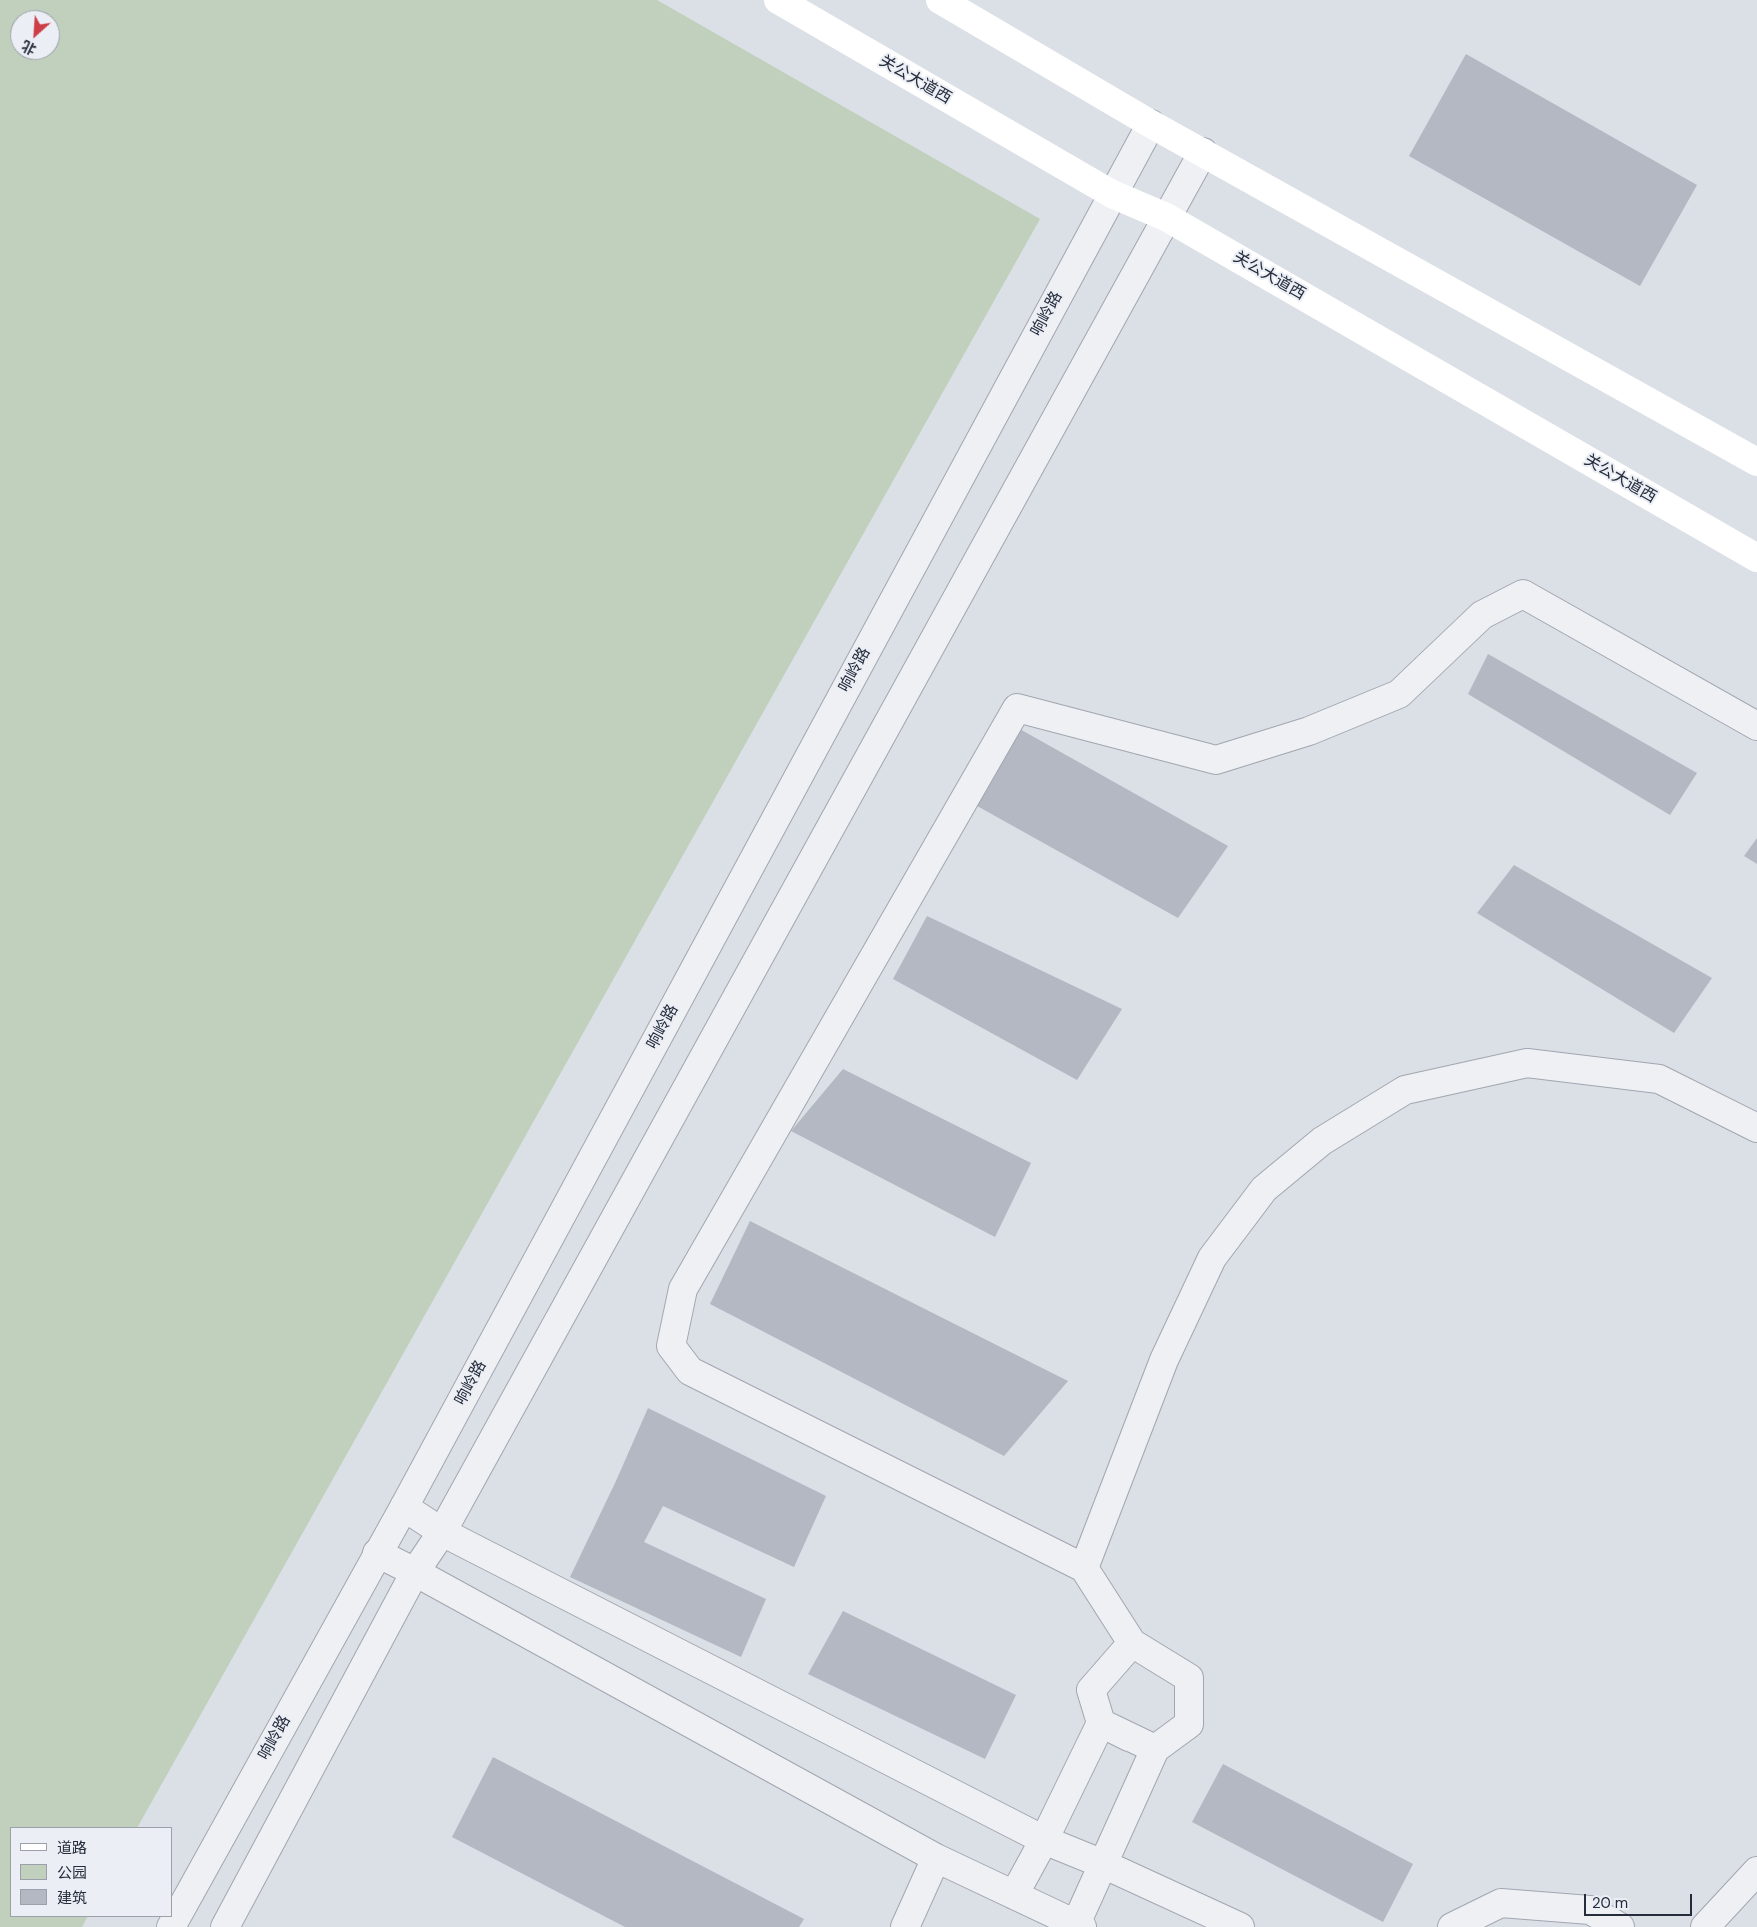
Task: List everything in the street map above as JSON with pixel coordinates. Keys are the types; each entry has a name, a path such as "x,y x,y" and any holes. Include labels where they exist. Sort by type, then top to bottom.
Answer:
{"main road":[{"name":"关公大道西","path":"778,0 1112,194 1166,217 1757,558"},
{"path":"940,0 1151,124 1757,462"}],"street":[{"name":"响岭路","path":"171,1927 404,1507 1151,124"},
{"path":"225,1927 416,1572 442,1532 1203,152"},
{"path":"378,1553 416,1572 936,1858 1079,1926 1103,1864 1155,1749 1188,1724 1190,1678 1132,1643 1084,1568 690,1371 672,1346 683,1289 1017,708 1216,760 1309,731 1399,694 1482,615 1523,594 1757,726"},
{"path":"1084,1568 1164,1360 1212,1258 1264,1189 1322,1141 1405,1090 1527,1063 1659,1079 1757,1128"},
{"path":"404,1507 442,1532 1044,1840 1103,1864 1240,1927"},
{"path":"1014,1894 1044,1840 1100,1723 1091,1690 1132,1643"},
{"path":"1100,1723 1129,1737"},
{"path":"1100,1723 1155,1749"},
{"path":"905,1927 936,1858"},
{"path":"1705,1927 1757,1871"},
{"path":"1452,1927 1501,1903 1590,1910 1620,1927"}],"green space":[{"path":"0,0 657,0 1040,219 138,1827 10,1827 10,1917 87,1917 82,1927 0,1927"}],"building":[{"path":"1466,54 1697,185 1640,286 1409,156"},
{"path":"1488,654 1697,773 1670,815 1468,694"},
{"path":"1009,723 1228,846 1178,918 970,802"},
{"path":"1757,838 1757,864 1744,856"},
{"path":"1514,865 1712,978 1674,1033 1477,913"},
{"path":"927,916 1122,1009 1077,1080 893,979"},
{"path":"843,1069 1031,1163 995,1237 791,1131"},
{"path":"750,1221 1068,1381 1004,1456 710,1304"},
{"path":"648,1408 826,1496 794,1567 663,1506 644,1542 766,1599 741,1657 570,1577 616,1481"},
{"path":"843,1611 1016,1695 985,1759 808,1674"},
{"path":"493,1757 804,1919 799,1927 625,1927 452,1837"},
{"path":"1223,1764 1413,1864 1383,1922 1192,1822"}]}
